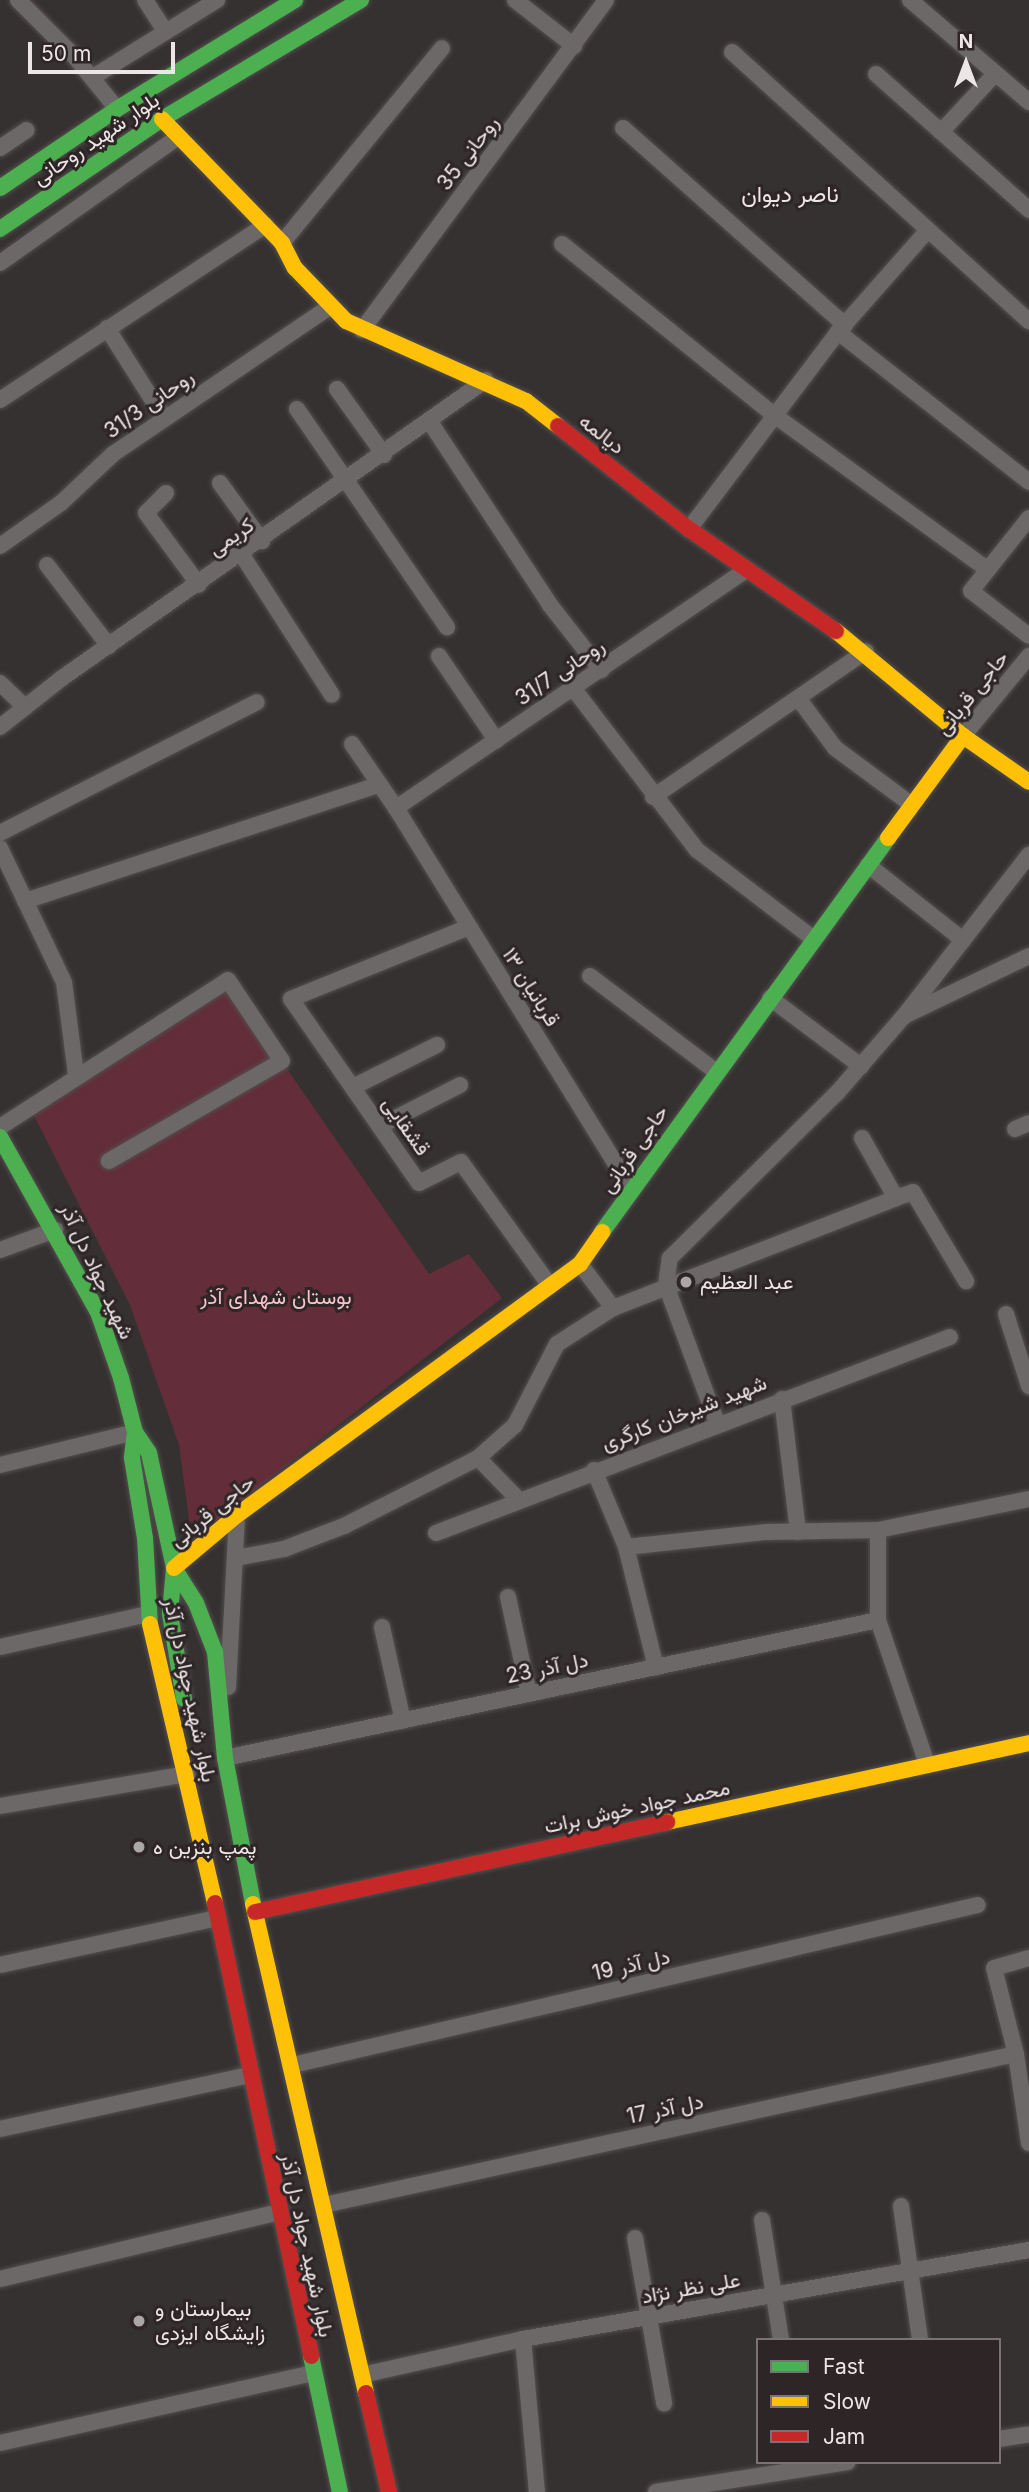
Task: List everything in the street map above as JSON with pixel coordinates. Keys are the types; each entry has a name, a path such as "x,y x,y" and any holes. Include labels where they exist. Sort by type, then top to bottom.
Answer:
{"main road":[{"name":"بلوار شهید روحانی","path":"0,188 117,109 295,0"},
{"name":"بلوار شهید روحانی","path":"0,229 162,119 361,0"},
{"name":"دیالمه","path":"162,119 282,243 295,268 329,307 362,330 486,380 526,401 689,529 866,651 963,736 1029,782"},
{"name":"حاجی قربانی","path":"174,1568 237,1515 580,1264 715,1071 963,736"},
{"name":"شهید جواد دل آذر","path":"0,1138 55,1230 98,1312 135,1432"},
{"name":"بلوار شهید جواد دل آذر","path":"135,1432 149,1453 174,1568 196,1603 215,1652 225,1728 225,1758 255,1912 293,2065 389,2492"},
{"name":"بلوار شهید جواد دل آذر","path":"135,1432 132,1458 145,1538 148,1614 187,1774 340,2492"},
{"path":"174,1568 170,1614 186,1709 187,1774"},
{"path":"177,1661 187,1642 198,1640 215,1652"},
{"name":"محمد جواد خوش برات","path":"255,1912 1029,1743"}],"street":[{"path":"18,0 93,77 117,109"},
{"path":"145,0 166,32"},
{"path":"93,77 216,0"},
{"path":"515,0 574,46"},
{"name":"روحانی 35","path":"362,330 606,0"},
{"path":"910,0 993,76 1029,102"},
{"path":"282,243 442,48"},
{"path":"732,52 1029,321"},
{"path":"876,74 1029,211"},
{"path":"941,132 993,76"},
{"path":"622,128 842,328 1029,482"},
{"path":"0,148 27,130"},
{"path":"0,263 178,137"},
{"path":"0,400 265,225"},
{"path":"689,529 842,328 928,230"},
{"path":"562,244 774,415 988,570"},
{"name":"روحانی 31/3","path":"0,546 164,418 329,307"},
{"path":"107,328 164,418"},
{"name":"کریمی","path":"0,727 109,646 262,541 486,380"},
{"path":"337,389 384,454"},
{"path":"297,409 447,627"},
{"path":"430,422 550,605 601,670"},
{"path":"220,484 262,541"},
{"path":"166,493 146,513 199,584"},
{"path":"1029,517 971,591 1029,636"},
{"path":"242,555 332,695"},
{"path":"47,565 109,646"},
{"name":"روحانی 31/7","path":"396,808 746,570"},
{"path":"653,797 866,651"},
{"path":"439,656 496,740"},
{"name":"حاجی قربانی","path":"963,736 1029,656"},
{"path":"0,683 25,707"},
{"path":"573,688 653,797 697,850 814,939"},
{"path":"798,698 835,748 912,805"},
{"path":"0,833 257,702"},
{"name":"۱۳ قربانیان","path":"352,744 377,785 396,808 631,1189"},
{"path":"25,901 377,785"},
{"path":"0,848 64,982 76,1075"},
{"path":"717,1423 666,1285 670,1258 837,1093 904,1016 1029,855"},
{"path":"868,865 963,940"},
{"name":"قشقایی","path":"469,926 293,998 292,1003 419,1183 461,1161 550,1286"},
{"path":"904,1016 1029,956"},
{"path":"590,976 715,1071"},
{"path":"0,1127 76,1075 228,980 282,1061 109,1161"},
{"path":"769,998 861,1066"},
{"path":"353,1087 437,1045"},
{"path":"380,1126 460,1085"},
{"path":"862,1138 895,1198"},
{"path":"236,1558 284,1549 344,1526 478,1458 515,1425 557,1344 613,1308 666,1285 895,1198 913,1192 966,1281"},
{"path":"0,1250 55,1230"},
{"path":"580,1264 613,1308"},
{"path":"1006,1314 1029,1386"},
{"name":"شهید شیرخان کارگری","path":"436,1533 717,1423 950,1337"},
{"path":"782,1399 798,1532"},
{"path":"0,1465 135,1432"},
{"path":"478,1458 518,1499"},
{"path":"594,1470 626,1547 656,1667"},
{"path":"626,1547 798,1532 878,1530 1029,1499"},
{"path":"225,1728 237,1515"},
{"path":"878,1530 878,1620 927,1765"},
{"path":"508,1597 529,1694"},
{"path":"0,1647 148,1614"},
{"name":"دل آذر 23","path":"225,1758 878,1620"},
{"path":"382,1627 403,1721"},
{"path":"0,1806 187,1774"},
{"name":"دل آذر 19","path":"293,2065 978,1905"},
{"path":"0,1965 217,1918"},
{"path":"1029,1958 994,1968 1016,2054 1029,2143"},
{"name":"دل آذر 17","path":"324,2205 1016,2054"},
{"path":"0,2129 249,2075"},
{"path":"901,2206 920,2338"},
{"path":"0,2279 279,2212"},
{"path":"762,2220 781,2338"},
{"path":"635,2238 664,2403"},
{"name":"علی نظر نژاد","path":"362,2375 523,2340 1029,2250"},
{"path":"523,2340 537,2492"},
{"path":"0,2443 314,2373"},
{"path":"1001,2439 1029,2434"},
{"path":"656,2492 835,2464"}],"green space":[{"name":"بوستان شهدای آذر","path":"231,988 429,1274 469,1254 502,1298 206,1528 196,1529 189,1520 179,1445 130,1305 27,1102"}],"traffic: fast":[{"path":"0,188 117,109 295,0"},
{"path":"0,229 162,119 361,0"},
{"path":"602,1232 888,838"},
{"path":"0,1137 98,1312 121,1378 135,1432 132,1458 145,1538 150,1624"},
{"path":"135,1432 149,1453 174,1568 196,1603 215,1652 225,1758 253,1904"},
{"path":"174,1568 170,1614 184,1699"},
{"path":"311,2356 340,2492"}],"traffic: slow":[{"path":"162,119 282,243 295,268 346,321 526,401 558,426"},
{"path":"836,631 963,736 1029,782"},
{"path":"888,838 963,736"},
{"path":"174,1568 237,1515 580,1264 602,1232"},
{"path":"150,1624 215,1903"},
{"path":"667,1822 1029,1743"},
{"path":"253,1904 366,2393"}],"traffic: jam":[{"path":"558,426 689,529 836,631"},
{"path":"255,1912 667,1822"},
{"path":"215,1903 311,2356"},
{"path":"366,2393 389,2492"}],"place":[{"name":"عبد العظيم","path":"686,1282"},
{"name":"پمپ بنزین ه","path":"139,1847"},
{"name":"بیمارستان و زایشگاه ایزدی","path":"139,2321"}],"district":[{"name":"ناصر دیوان","path":"790,194"}]}
